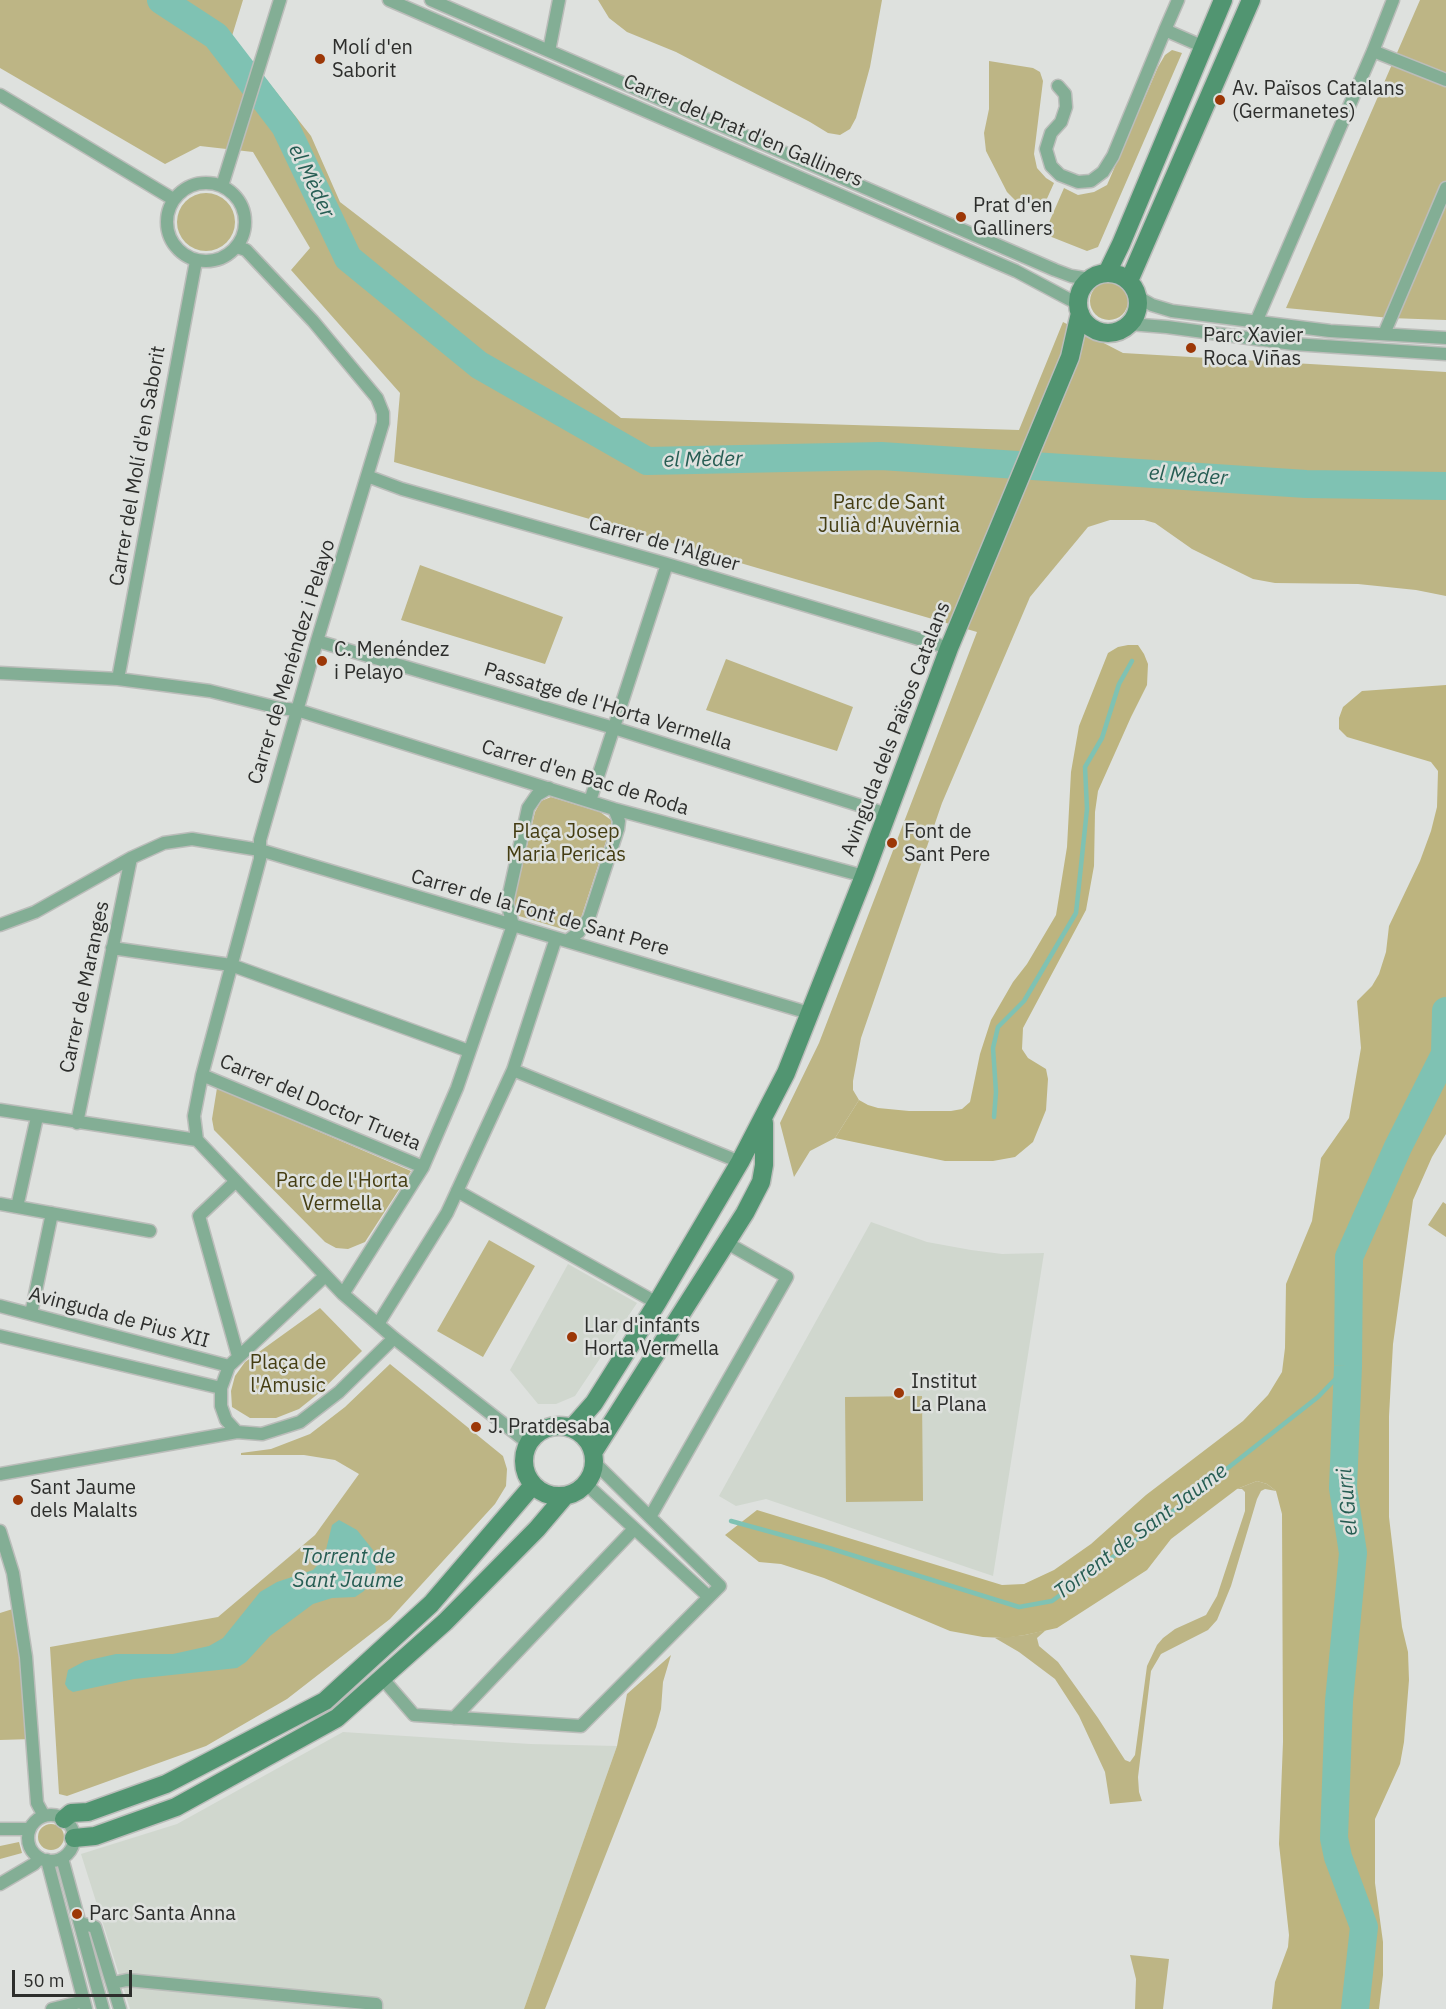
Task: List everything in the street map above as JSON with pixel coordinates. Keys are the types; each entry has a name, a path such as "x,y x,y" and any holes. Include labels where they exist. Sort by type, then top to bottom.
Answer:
{"street":[{"path":"222,186 280,0"},
{"name":"Carrer del Prat d'en Galliners","path":"389,0 1005,266 1079,308"},
{"name":"Carrer del Prat d'en Galliners","path":"431,0 1055,270 1071,276 1098,276"},
{"path":"549,51 560,0"},
{"path":"1058,86 1065,94 1066,107 1061,122 1051,133 1046,149 1051,166 1060,175 1078,182 1091,181 1104,172 1113,156 1178,0"},
{"path":"1098,276 1119,274 1129,280 1138,297 1137,312 1129,324 1116,332 1102,332 1087,323 1079,308 1080,292 1098,276 1121,244 1223,0"},
{"path":"1129,280 1251,0"},
{"path":"1256,322 1393,0"},
{"path":"1165,30 1204,47"},
{"path":"1373,51 1446,80"},
{"path":"0,109 1,95 173,199"},
{"path":"212,183 222,186 240,202 244,213 243,237 237,247 219,260 196,261 176,249 166,228 166,217 173,199 190,185 212,183"},
{"path":"1384,334 1446,188"},
{"name":"Carrer de Menéndez i Pelayo","path":"197,1140 194,1116 202,1075 260,859 260,840 383,423 383,413 376,398 314,321 246,250 237,247"},
{"name":"Carrer del Molí d'en Saborit","path":"118,679 196,261"},
{"path":"1138,297 1152,305 1172,311 1330,331 1446,338"},
{"name":"Avinguda dels Països Catalans","path":"572,1428 594,1403 657,1303 740,1162 786,1073 864,876 950,648 1037,432 1070,357 1079,308"},
{"path":"1129,324 1293,344 1446,354"},
{"name":"Avinguda dels Països Catalans","path":"1070,357 1102,332"},
{"name":"Carrer de l'Alguer","path":"367,476 402,489 667,564 950,648"},
{"path":"590,801 667,564"},
{"name":"Passatge de l'Horta Vermella","path":"317,641 614,728 887,814"},
{"name":"Carrer d'en Bac de Roda","path":"0,673 118,679 210,691 279,708 297,710 614,810 864,876"},
{"path":"343,1294 423,1167 456,1088 513,925 507,903 528,808 537,795 549,788"},
{"path":"378,1324 447,1213 513,1070 562,939 579,932 589,918 618,829 619,821 614,810"},
{"name":"Carrer de la Font de Sant Pere","path":"0,925 35,912 130,858 164,843 192,839 260,850 809,1012"},
{"name":"Carrer de Maranges","path":"77,1123 130,858"},
{"path":"112,948 231,966 469,1051"},
{"path":"513,1070 740,1162"},
{"name":"Carrer del Doctor Trueta","path":"202,1075 423,1167"},
{"path":"0,1110 197,1140 343,1294 394,1338 528,1443"},
{"path":"17,1207 37,1117"},
{"name":"Avinguda dels Països Catalans","path":"594,1457 727,1243 761,1182 764,1164 764,1117"},
{"path":"236,1181 199,1216 238,1356"},
{"path":"457,1191 657,1303"},
{"path":"0,1204 150,1231"},
{"path":"31,1314 52,1213"},
{"path":"650,1517 787,1277 727,1243"},
{"path":"237,1432 226,1420 221,1406 221,1388 229,1366 325,1276"},
{"name":"Avinguda de Pius XII","path":"0,1306 229,1366"},
{"path":"0,1335 221,1388"},
{"path":"0,1474 237,1432 262,1434 300,1422 339,1392 394,1338"},
{"path":"564,1425 582,1433 589,1441 594,1457 592,1474 586,1484 577,1492 565,1496 548,1494 533,1485 524,1465 524,1454 533,1437 547,1427 564,1425"},
{"path":"382,1678 414,1715 581,1726 720,1586 650,1517 594,1457"},
{"path":"586,1484 709,1597"},
{"path":"64,1819 71,1813 88,1812 166,1784 326,1701 431,1604 533,1485"},
{"path":"74,1838 95,1836 176,1808 337,1718 445,1622 537,1529 565,1496"},
{"path":"453,1718 634,1529"},
{"path":"0,1531 16,1573 26,1657 37,1803 44,1816"},
{"path":"0,1578 16,1573"},
{"path":"0,1884 43,1859 62,1858 72,1848 74,1838 71,1827 64,1819 54,1815 44,1816 35,1821 30,1829 30,1845 43,1859 85,2005 52,2009"},
{"path":"0,1829 30,1829"},
{"path":"62,1858 103,2009"},
{"path":"80,1923 95,1927 120,2009"},
{"path":"113,1983 127,1980 376,2004 376,2009"}],"shaded area":[{"path":"1138,645 1144,654 1148,664 1147,685 1098,791 1095,812 1094,866 1086,910 1023,1028 1022,1049 1028,1058 1046,1069 1048,1079 1046,1110 1033,1142 1015,1157 993,1161 945,1161 835,1138 859,1100 878,1108 909,1111 951,1111 962,1109 970,1102 980,1054 991,1020 1056,915 1067,847 1071,772 1079,726 1108,653 1118,647"},
{"path":"1446,685 1446,1134 1432,1157 1413,1200 1393,1344 1389,1416 1389,1517 1402,1627 1408,1652 1409,1680 1400,1764 1375,1819 1375,1883 1383,1942 1383,1975 1379,2009 1272,2009 1275,1982 1288,1947 1289,1935 1279,1844 1283,1742 1282,1514 1276,1491 1267,1484 1257,1481 1237,1489 1171,1539 1147,1570 1057,1628 1004,1638 950,1631 824,1578 781,1564 759,1562 725,1535 757,1510 1002,1585 1024,1584 1054,1570 1091,1544 1146,1495 1243,1421 1268,1395 1282,1372 1285,1348 1286,1284 1312,1221 1321,1158 1349,1118 1361,1048 1357,1001 1372,986 1379,974 1386,952 1389,926 1420,861 1437,807 1438,771 1431,762 1347,737 1339,729 1339,718 1343,707 1362,691"},
{"name":"Institut La Plana","path":"871,1222 927,1242 971,1250 1002,1254 1044,1253 993,1576 766,1499 736,1506 719,1496"},
{"name":"Llar d'infants Horta Vermella","path":"568,1264 637,1303 575,1396 556,1404 538,1404 510,1370"},
{"path":"343,1732 530,1744 617,1746 524,2009 130,2009 81,1854 177,1824"}],"green space":[{"name":"Parc de Sant Julià d'Auvèrnia","path":"0,0 243,0 232,36 311,136 340,202 621,418 1019,430 1063,322 1123,353 1446,372 1446,596 1416,590 1358,584 1275,583 1253,579 1192,549 1155,523 1144,520 1110,520 1088,527 1030,597 942,803 861,1038 853,1081 853,1090 859,1100 835,1138 810,1151 794,1177 780,1123 819,1043 977,632 394,462 400,393 291,270 310,248 253,152 200,146 165,164 0,68"},
{"path":"598,0 882,0 870,67 856,118 850,129 840,135 828,133 676,52 627,32 609,18"},
{"path":"1420,0 1446,0 1446,320 1390,318 1286,308"},
{"path":"1172,50 1182,53 1098,247 1087,251 1044,234 1064,188 1078,195 1094,192 1107,185 1158,67 1165,55"},
{"path":"989,61 1033,68 1040,72 1043,81 1034,154 1037,168 1054,183 1045,203 1016,201 1007,192 986,151 984,133 989,109"},
{"path":"206,193 222,198 230,206 235,222 230,238 222,246 206,251 190,246 182,238 177,222 182,206 190,198"},
{"path":"1109,282 1122,288 1128,301 1122,314 1109,320 1096,314 1090,301 1096,288"},
{"path":"420,565 563,617 545,664 401,620"},
{"path":"726,659 853,707 837,751 706,710"},
{"name":"Plaça Josep Maria Pericàs","path":"551,797 600,812 611,820 581,918 577,926 566,930 519,916 513,906 535,812 541,801"},
{"name":"Parc de l'Horta Vermella","path":"217,1088 411,1171 365,1242 348,1249 336,1248 325,1242 214,1130 212,1119"},
{"path":"1443,1202 1446,1204 1446,1237 1428,1225"},
{"path":"489,1240 535,1266 483,1357 437,1331"},
{"name":"Plaça de l'Amusic","path":"320,1308 362,1351 299,1409 276,1418 250,1418 232,1407 231,1391 235,1376 245,1362"},
{"path":"390,1364 503,1456 507,1469 506,1486 495,1504 390,1619 287,1699 206,1746 67,1796 59,1794 50,1647 218,1617 315,1535 359,1474 335,1460 304,1455 241,1455 241,1453 271,1449 310,1434 345,1407"},
{"path":"922,1396 923,1501 846,1502 845,1397"},
{"path":"1257,1481 1267,1484 1276,1491 1265,1489 1261,1491 1257,1499 1231,1586 1217,1620 1208,1630 1161,1654 1151,1671 1138,1777 1142,1801 1110,1804 1105,1772 1079,1716 1055,1679 1019,1652 995,1638 1046,1630 1037,1638 1039,1646 1058,1662 1125,1760 1130,1762 1135,1755 1147,1666 1163,1638 1175,1629 1206,1615 1217,1596 1245,1511 1245,1492 1237,1489"},
{"path":"19,1607 32,1739 0,1740 0,1613"},
{"path":"671,1655 663,1682 661,1709 656,1727 545,2009 524,2009 617,1746 627,1694"},
{"path":"51,1824 60,1828 64,1837 60,1846 51,1850 42,1846 38,1837 42,1828"},
{"path":"19,1842 22,1853 0,1859 0,1846"},
{"path":"1130,1955 1169,1959 1163,2009 1135,2009 1136,1979"}],"water":[{"name":"Torrent de Sant Jaume","path":"339,1520 357,1530 373,1550 376,1571 364,1591 355,1597 332,1598 313,1604 270,1636 246,1662 237,1668 134,1679 73,1692 68,1689 65,1684 68,1670 85,1661 116,1654 173,1654 209,1646 223,1638 260,1592 277,1582 313,1570 324,1558 332,1525"}],"waterway":[{"name":"el Mèder","path":"161,0 216,36 285,126 348,258 479,365 647,461 881,456 1306,484 1446,486"},
{"path":"994,1117 996,1092 993,1048 998,1027 1024,1001 1076,913 1087,809 1085,767 1102,738 1119,684 1132,661"},
{"name":"el Gurri","path":"1355,2009 1364,1927 1338,1857 1334,1838 1339,1701 1353,1553 1343,1488 1348,1366 1349,1257 1398,1147 1445,1054 1446,1011"},
{"name":"Torrent de Sant Jaume","path":"731,1521 829,1548 1019,1607 1052,1601 1139,1538 1318,1397 1348,1366"}],"place":[{"name":"Molí d'en Saborit","path":"320,59"},
{"name":"Av. Països Catalans (Germanetes)","path":"1220,100"},
{"name":"Prat d'en Galliners","path":"961,217"},
{"name":"Parc Xavier Roca Viñas","path":"1191,348"},
{"name":"C. Menéndez i Pelayo","path":"322,661"},
{"name":"Font de Sant Pere","path":"892,843"},
{"name":"Llar d'infants Horta Vermella","path":"572,1337"},
{"name":"Institut La Plana","path":"899,1393"},
{"name":"J. Pratdesaba","path":"476,1427"},
{"name":"Sant Jaume dels Malalts","path":"18,1500"},
{"name":"Parc Santa Anna","path":"77,1914"}]}
